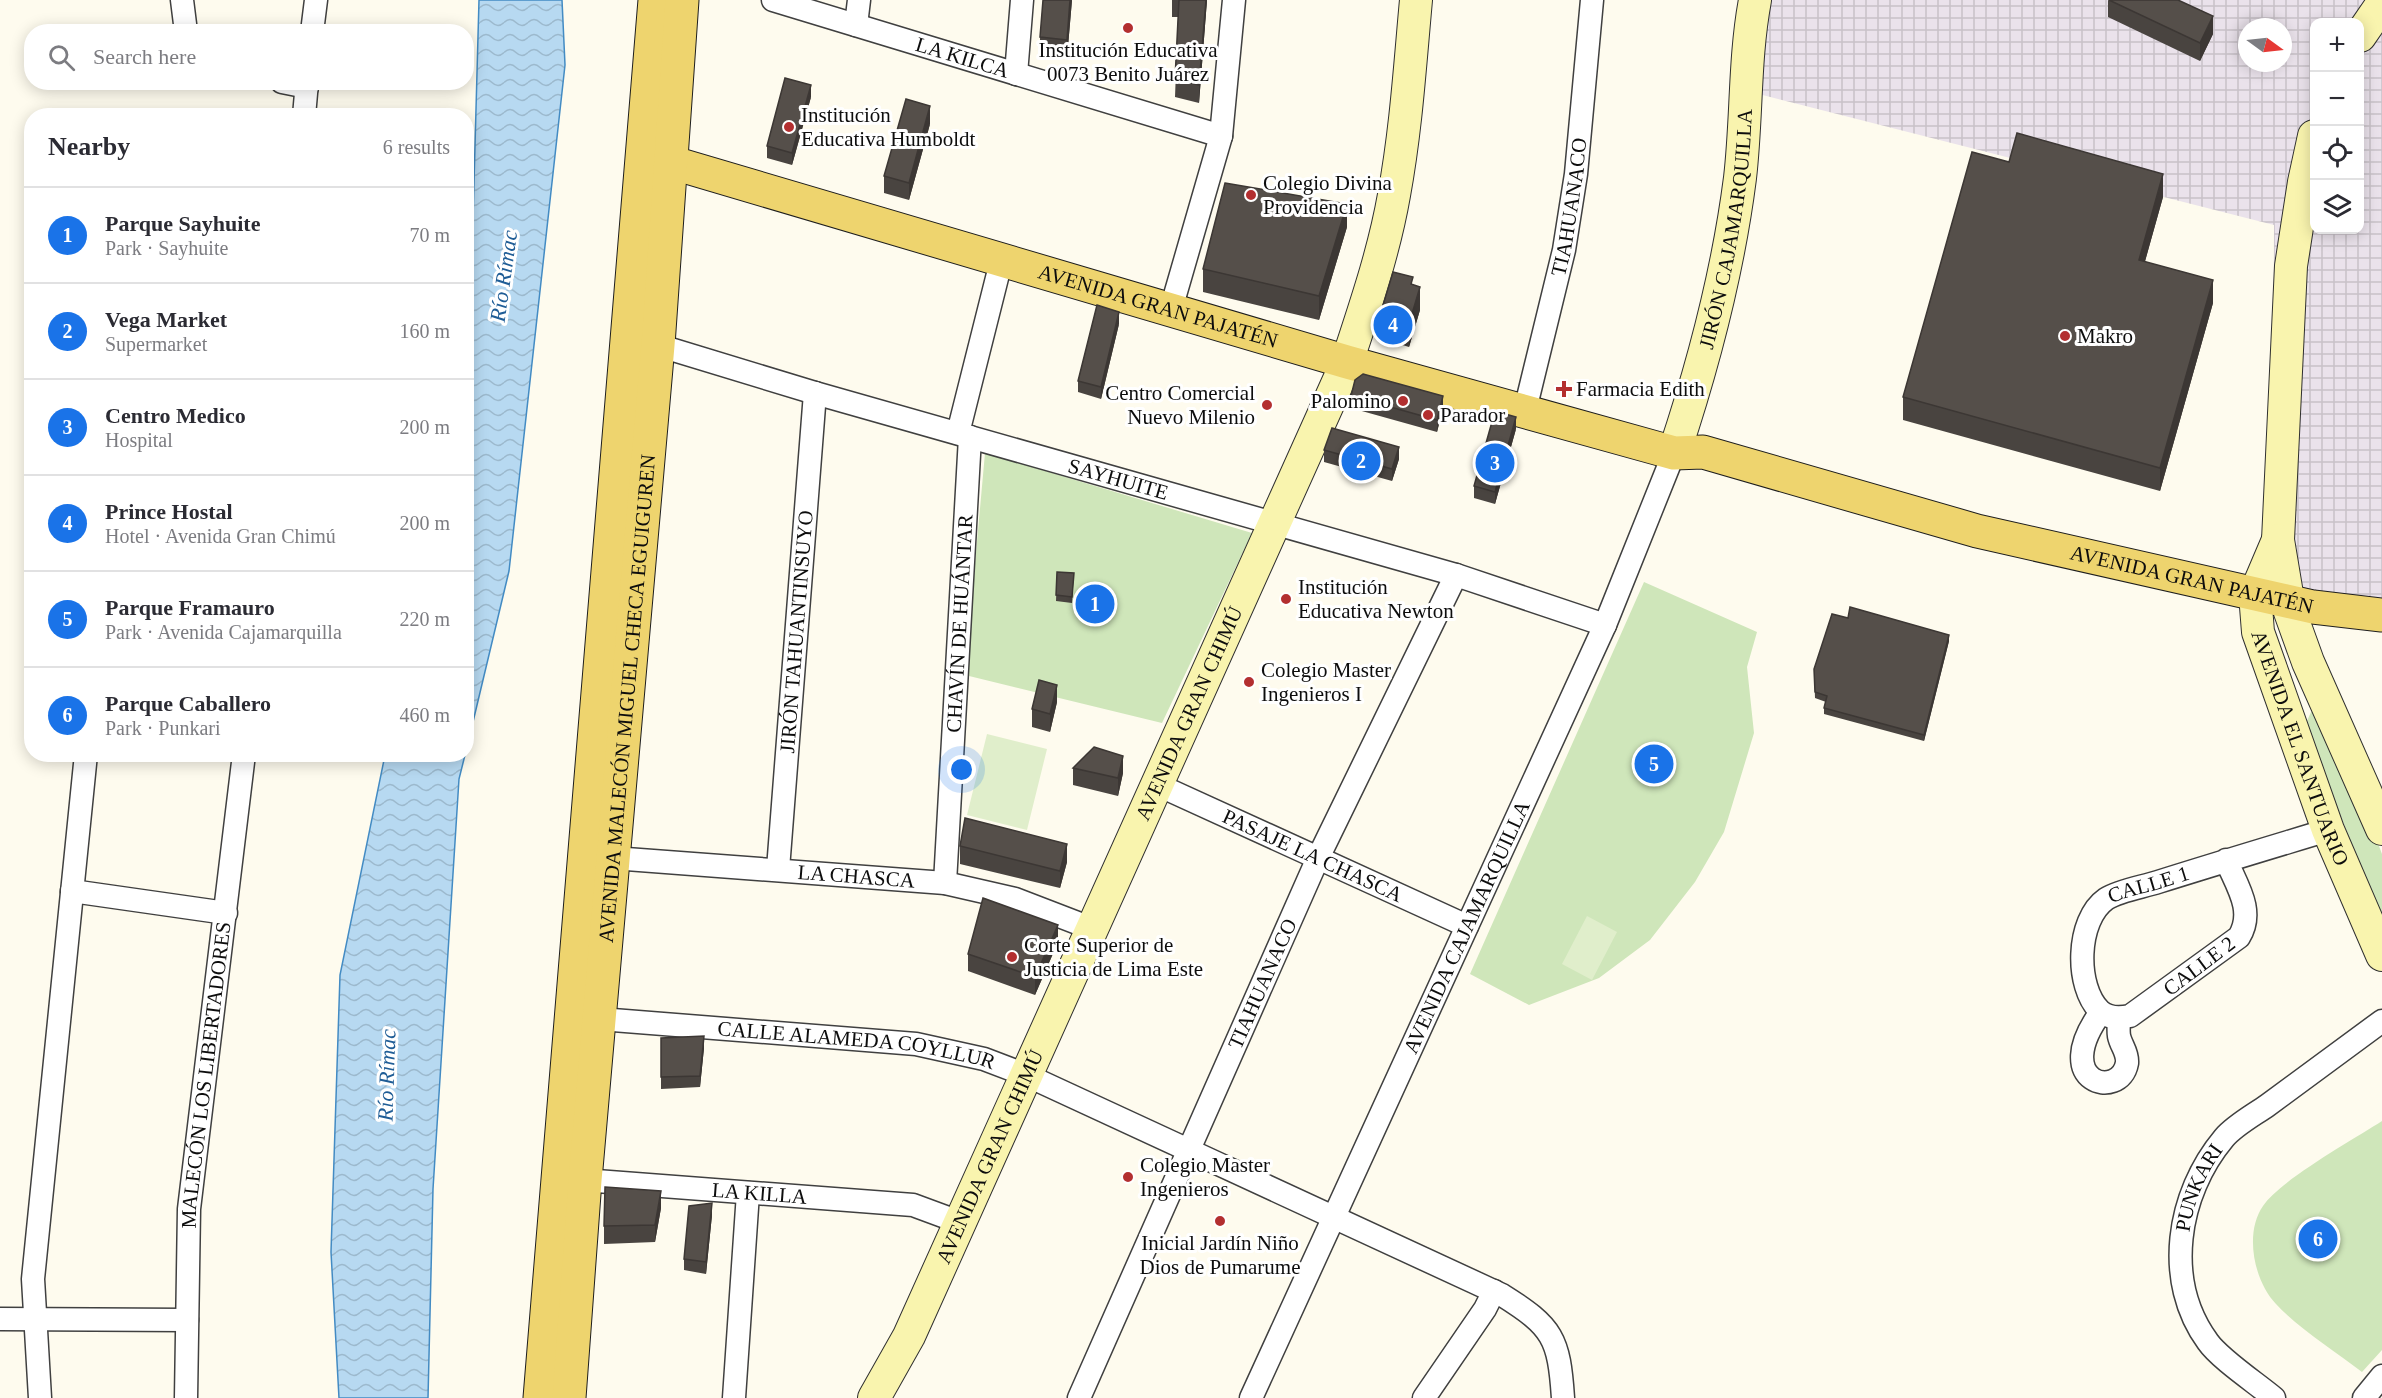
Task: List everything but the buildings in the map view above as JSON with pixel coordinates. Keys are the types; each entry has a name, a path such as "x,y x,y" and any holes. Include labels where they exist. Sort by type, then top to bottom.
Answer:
{"main road":[{"name":"AVENIDA MALECÓN MIGUEL CHECA EGUIGUREN","path":"540,1398 571,1179 600,1019 613,858 643,340 656,158 655,0"},
{"name":"AVENIDA MALECÓN MIGUEL CHECA EGUIGUREN","path":"656,158 682,0"},
{"name":"AVENIDA GRAN PAJATÉN","path":"656,158 1002,258 1347,362 1674,453 1703,452 1977,531 2255,600 2297,607 2382,615"},
{"name":"AVENIDA MALECÓN MIGUEL CHECA EGUIGUREN","path":"569,1398 571,1179 643,340"}],"street":[{"path":"182,0 185,24"},
{"path":"313,24 316,0"},
{"name":"LA KILCA","path":"773,0 1221,136"},
{"path":"856,25 859,0"},
{"path":"1016,74 1022,0"},
{"path":"1171,309 1221,136 1234,0"},
{"name":"AVENIDA GRAN CHIMÚ","path":"874,1398 909,1336 1347,362 1378,268 1394,197 1404,136 1416,0"},
{"name":"TIAHUANACO","path":"1525,410 1564,250 1576,174 1592,0"},
{"name":"JIRÓN CAJAMARQUILLA","path":"1674,453 1703,368 1731,236 1740,176 1748,44 1755,0"},
{"path":"2364,30 2382,4"},
{"path":"305,108 307,90"},
{"name":"AVENIDA EL SANTUARIO","path":"2310,154 2291,266 2278,540 2255,600 2258,632 2328,830 2382,954"},
{"name":"CHAVÍN DE HUÁNTAR","path":"945,883 964,435 1002,258"},
{"name":"SAYHUITE","path":"643,340 815,393 1456,575 1605,625"},
{"name":"JIRÓN TAHUANTINSUYO","path":"778,869 815,393"},
{"name":"AVENIDA CAJAMARQUILLA","path":"1251,1398 1605,625 1674,453"},
{"name":"AVENIDA EL SANTUARIO","path":"2278,540 2297,607 2308,662 2382,829"},
{"name":"TIAHUANACO","path":"1079,1398 1187,1148 1318,858 1456,575"},
{"path":"40,1398 33,1279 85,762"},
{"name":"MALECÓN LOS LIBERTADORES","path":"186,1398 189,1209 243,762"},
{"name":"PASAJE LA CHASCA","path":"1158,785 1467,926"},
{"name":"CALLE 1","path":"2110,1015 2094,1003 2088,985 2082,948 2084,932 2092,914 2107,899 2328,830"},
{"name":"LA CHASCA","path":"613,858 945,883 1015,899 1093,929"},
{"name":"CALLE 2","path":"2110,1015 2137,1012 2239,937 2247,918 2246,907 2226,860"},
{"path":"72,891 226,913"},
{"name":"CALLE ALAMEDA COYLLUR","path":"600,1019 916,1044 984,1059 1026,1075 1334,1216 1494,1292 1535,1316 1551,1336 1561,1363 1563,1398"},
{"name":"PUNKARI","path":"2274,1398 2208,1343 2189,1309 2180,1274 2180,1240 2188,1206 2205,1167 2225,1137 2382,1021"},
{"name":"LA KILLA","path":"571,1179 913,1204 959,1222"},
{"path":"734,1398 748,1192"},
{"path":"1424,1398 1485,1309 1494,1292"},
{"path":"0,1319 188,1320"},
{"path":"2364,1398 2382,1376"}],"shaded area":[{"path":"1767,0 2382,0 2382,612 2273,596 2274,225 1747,91"}],"green space":[{"path":"985,453 1252,533 1162,723 965,675"},
{"path":"1644,582 1757,632 1747,667 1754,733 1724,832 1695,882 1650,940 1599,978 1529,1005 1470,974"},
{"path":"2319,709 2357,789 2382,854 2382,921 2312,743 2307,721 2311,712"},
{"path":"987,734 1047,749 1027,830 967,815"},
{"path":"1587,916 1617,932 1592,980 1562,964"},
{"path":"2382,1121 2382,1350 2362,1372 2295,1322 2268,1294 2257,1270 2253,1243 2254,1229 2263,1206 2284,1185"}],"water":[{"name":"Río Rímac","path":"479,0 562,0 565,65 509,571 474,718 474,182"},
{"name":"Río Rímac","path":"384,762 463,762 459,779 433,1189 428,1398 339,1398 331,1252 340,975"}],"place":[{"name":"Institución Educativa 0073 Benito Juárez","path":"1128,28"},
{"name":"Institución Educativa Humboldt","path":"789,127"},
{"name":"Colegio Divina Providencia","path":"1251,195"},
{"name":"Prince Hostal","path":"1393,325"},
{"name":"Makro","path":"2065,336"},
{"name":"Farmacia Edith","path":"1564,389"},
{"name":"Palomino","path":"1403,401"},
{"name":"Centro Comercial Nuevo Milenio","path":"1267,405"},
{"name":"Parador","path":"1428,415"},
{"name":"Vega Market","path":"1361,461"},
{"name":"Centro Medico","path":"1495,463"},
{"name":"Institución Educativa Newton","path":"1286,599"},
{"name":"Parque Sayhuite","path":"1095,604"},
{"name":"Colegio Master Ingenieros I","path":"1249,682"},
{"name":"Parque Framauro","path":"1654,764"},
{"name":"Corte Superior de Justicia de Lima Este","path":"1012,957"},
{"name":"Colegio Master Ingenieros","path":"1128,1177"},
{"name":"Inicial Jardín Niño Dios de Pumarume","path":"1220,1221"},
{"name":"Parque Caballero","path":"2318,1239"}]}
